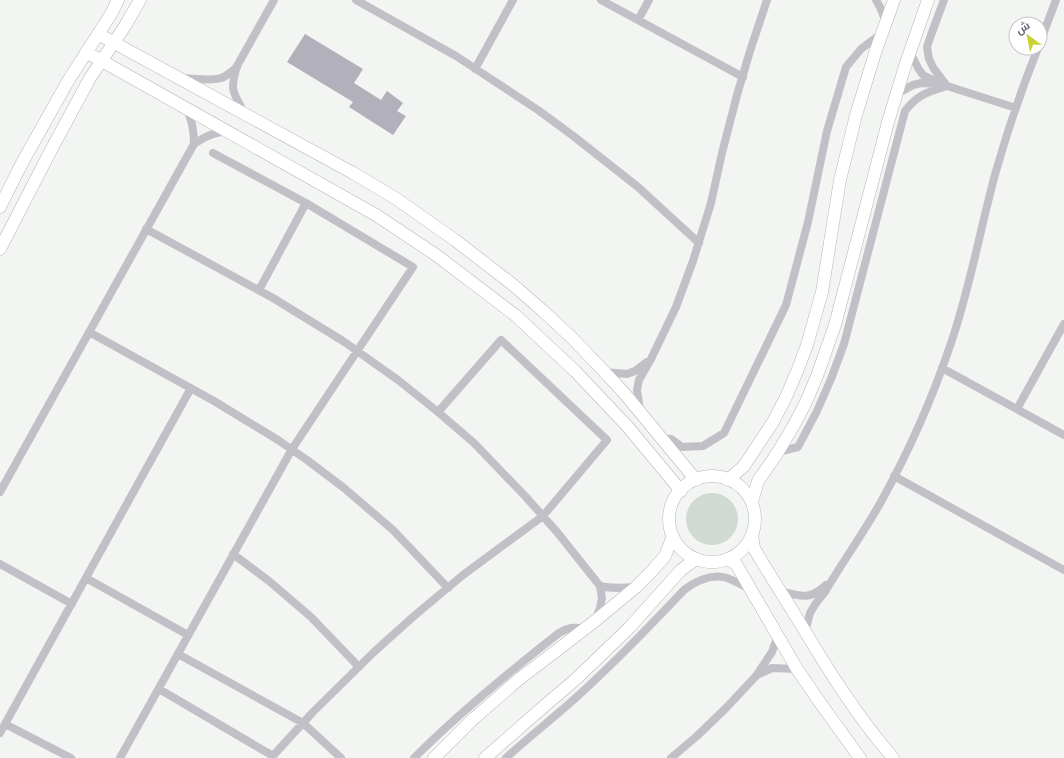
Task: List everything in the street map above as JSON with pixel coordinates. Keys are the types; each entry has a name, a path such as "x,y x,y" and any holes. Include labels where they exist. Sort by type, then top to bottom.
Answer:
{"main road":[{"path":"0,207 48,115 111,14 118,0"},
{"path":"0,249 90,78 125,26 140,0"},
{"path":"728,480 744,466 773,422 789,390 807,345 822,292 842,173 856,115 876,50 894,0"},
{"path":"752,502 758,481 778,452 806,402 835,325 888,122 928,0"},
{"path":"98,34 359,176 426,218 512,284 571,337 625,394 696,480"},
{"path":"86,52 376,215 436,255 515,315 575,371 628,427 681,491"},
{"path":"720,477 728,480 742,489 752,502 755,519 752,535 743,549 729,558 712,562 696,559 682,550 673,536 669,520 672,503 688,484 696,480 720,477"},
{"path":"752,535 754,548 804,632 841,690 892,758"},
{"path":"434,758 471,720 518,680 595,621 636,587 665,556 673,536"},
{"path":"729,558 736,564 752,590 797,669 860,758"},
{"path":"485,758 581,675 629,628 681,570 696,559"}],"street":[{"path":"245,114 234,96 232,87 237,66 274,0"},
{"path":"356,0 456,56 538,110 638,187 699,243"},
{"path":"475,69 513,0"},
{"path":"601,0 743,77"},
{"path":"638,20 648,0"},
{"path":"642,414 637,390 639,380 651,359 676,307 694,261 711,203 722,153 743,77 767,0"},
{"path":"876,0 886,22"},
{"path":"944,0 927,47 934,69 944,85"},
{"path":"1048,21 1056,0"},
{"path":"661,438 671,439 682,447 703,446 724,433 786,305 808,222 827,131 846,67 860,49 882,34"},
{"path":"910,52 923,75 944,85 1016,108"},
{"path":"804,632 810,613 825,592 881,501 907,450 932,394 951,345 966,295 996,172 1016,108 1035,56"},
{"path":"179,78 220,78 228,74 237,66"},
{"path":"897,94 912,85 921,83 944,85"},
{"path":"778,452 798,446 817,411 844,344 905,111 919,97 944,85"},
{"path":"0,492 194,144 193,122 187,109"},
{"path":"194,144 214,133 227,131"},
{"path":"120,758 292,449 413,267 306,203 213,153"},
{"path":"258,290 306,203"},
{"path":"146,229 258,290 357,350 420,396 474,443 543,516 600,586 602,598 595,621"},
{"path":"1017,409 1064,324"},
{"path":"89,332 191,388 292,449 344,488 393,530 448,588"},
{"path":"159,689 272,757 358,667 408,621 463,575 543,516 607,440 501,340 438,412"},
{"path":"604,372 627,374 635,372 651,359"},
{"path":"942,368 1064,435"},
{"path":"0,733 191,388"},
{"path":"894,476 1064,569"},
{"path":"234,554 269,581 311,617 358,667"},
{"path":"0,564 72,604"},
{"path":"506,758 584,691 684,590 692,584 701,579 713,577 726,578 752,590"},
{"path":"86,578 188,635"},
{"path":"804,597 812,595 822,589 832,579"},
{"path":"600,586 611,589 636,587"},
{"path":"780,591 804,597 816,603"},
{"path":"414,758 471,705 559,633 567,628 573,627 584,629"},
{"path":"671,758 697,736 756,676 772,652 778,635"},
{"path":"178,654 303,723 341,758"},
{"path":"756,676 772,668 797,669"},
{"path":"4,724 71,758"}],"shaded area":[{"path":"712,493 726,497 734,505 738,519 734,533 726,541 712,545 698,541 690,533 686,519 690,505 698,497"}],"building":[{"path":"305,34 363,69 354,83 381,100 387,91 403,103 397,111 406,116 393,135 349,107 353,102 287,62"}]}
